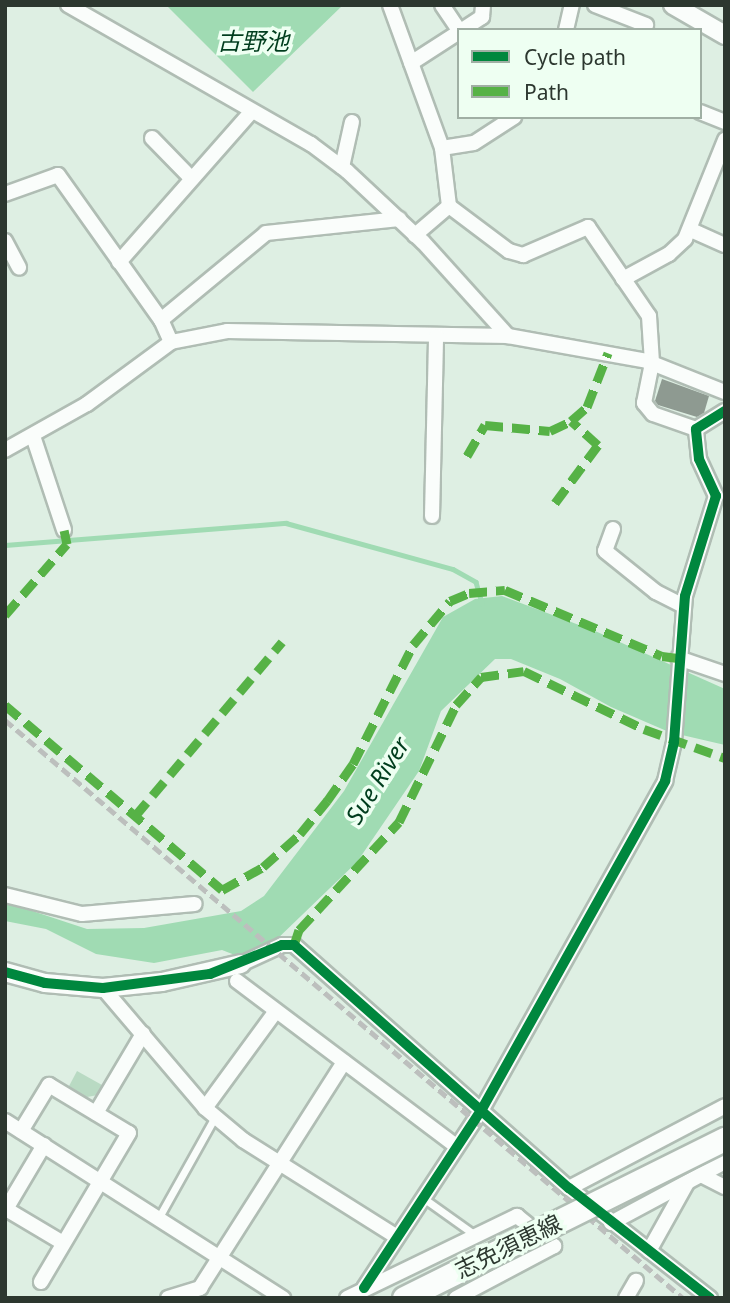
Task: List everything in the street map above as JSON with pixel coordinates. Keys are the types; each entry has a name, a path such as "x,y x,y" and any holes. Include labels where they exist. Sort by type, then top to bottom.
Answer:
{"main road":[{"name":"志免須恵線","path":"404,1298 725,1139"}],"street":[{"path":"68,5 252,111 342,167 415,235 508,337"},
{"path":"390,5 442,148 449,205 509,251 523,255 588,227 649,316 652,363 644,403 653,414 696,429"},
{"path":"442,5 458,28"},
{"path":"465,28 482,17 484,5"},
{"path":"566,28 572,5"},
{"path":"595,5 646,25"},
{"path":"673,5 725,34"},
{"path":"411,62 457,33"},
{"path":"119,262 252,111"},
{"path":"702,113 725,122"},
{"path":"442,148 474,143 511,119"},
{"path":"342,167 352,122"},
{"path":"152,138 192,179"},
{"path":"623,279 669,254 691,230 725,140"},
{"path":"5,194 58,175 161,320 171,342"},
{"path":"415,235 449,205"},
{"path":"161,320 266,233 399,219"},
{"path":"691,230 725,245"},
{"path":"5,240 19,267"},
{"path":"5,450 33,436 171,342 227,331 508,337 652,363 725,392"},
{"path":"432,516 436,336"},
{"path":"696,429 725,411"},
{"path":"364,1288 482,1109 665,781 674,742 684,606 721,499 699,459 696,429"},
{"path":"33,436 64,530"},
{"path":"613,529 605,551 656,592 684,606"},
{"path":"678,663 725,674"},
{"path":"5,895 82,914 195,904"},
{"path":"5,972 45,983 103,988 239,973 282,945 294,945 569,1188 710,1298"},
{"path":"239,973 276,1011 456,1146"},
{"path":"103,988 211,1112 278,1165 397,1237"},
{"path":"211,1112 276,1011"},
{"path":"96,1113 143,1034"},
{"path":"168,1298 200,1288 344,1062"},
{"path":"21,1131 49,1085 129,1133 103,1182 41,1282"},
{"path":"569,1188 725,1107"},
{"path":"5,1121 283,1298"},
{"path":"44,1145 6,1209 63,1243"},
{"path":"611,1223 725,1162"},
{"path":"694,1179 725,1187"},
{"path":"649,1251 694,1179"},
{"path":"348,1298 517,1216 554,1246 456,1298"},
{"path":"626,1298 636,1281"}],"lane":[{"path":"159,1217 211,1112"},
{"path":"423,1198 476,1235"}],"shaded area":[{"path":"77,1071 102,1085 98,1095 87,1097 68,1088"}],"water":[{"name":"古野池","path":"166,5 343,5 253,92"},
{"name":"Sue River","path":"502,596 595,631 725,689 725,745 669,732 611,707 560,679 511,659 495,659 441,711 419,771 357,862 274,942 240,957 222,950 154,963 96,954 46,929 5,921 5,902 87,929 144,928 241,911 264,896 344,791 443,617 475,599"}],"building":[{"path":"662,379 709,396 704,413 697,417 658,405 655,401"}],"waterway":[{"path":"5,545 286,523 453,569 476,582 482,603"}],"railway":[{"path":"5,720 683,1298"}],"marked path":[{"path":"467,456 485,425 550,431 571,421 587,407 608,353"},
{"path":"555,503 598,445 571,421"},
{"path":"5,615 67,544 64,530"},
{"path":"5,705 222,890 263,867 300,834 327,801 353,764 413,645 450,601 469,593 505,590 662,656 678,658"},
{"path":"135,816 282,642"},
{"path":"294,945 299,930 399,822 456,705 481,677 524,671 644,729 725,758"}],"cycle path":[{"path":"364,1288 482,1109 665,781 674,742 685,596 716,496 699,459 696,429 725,411"},
{"path":"5,972 45,983 103,988 210,974 282,945 294,945 569,1188 710,1298"}]}
